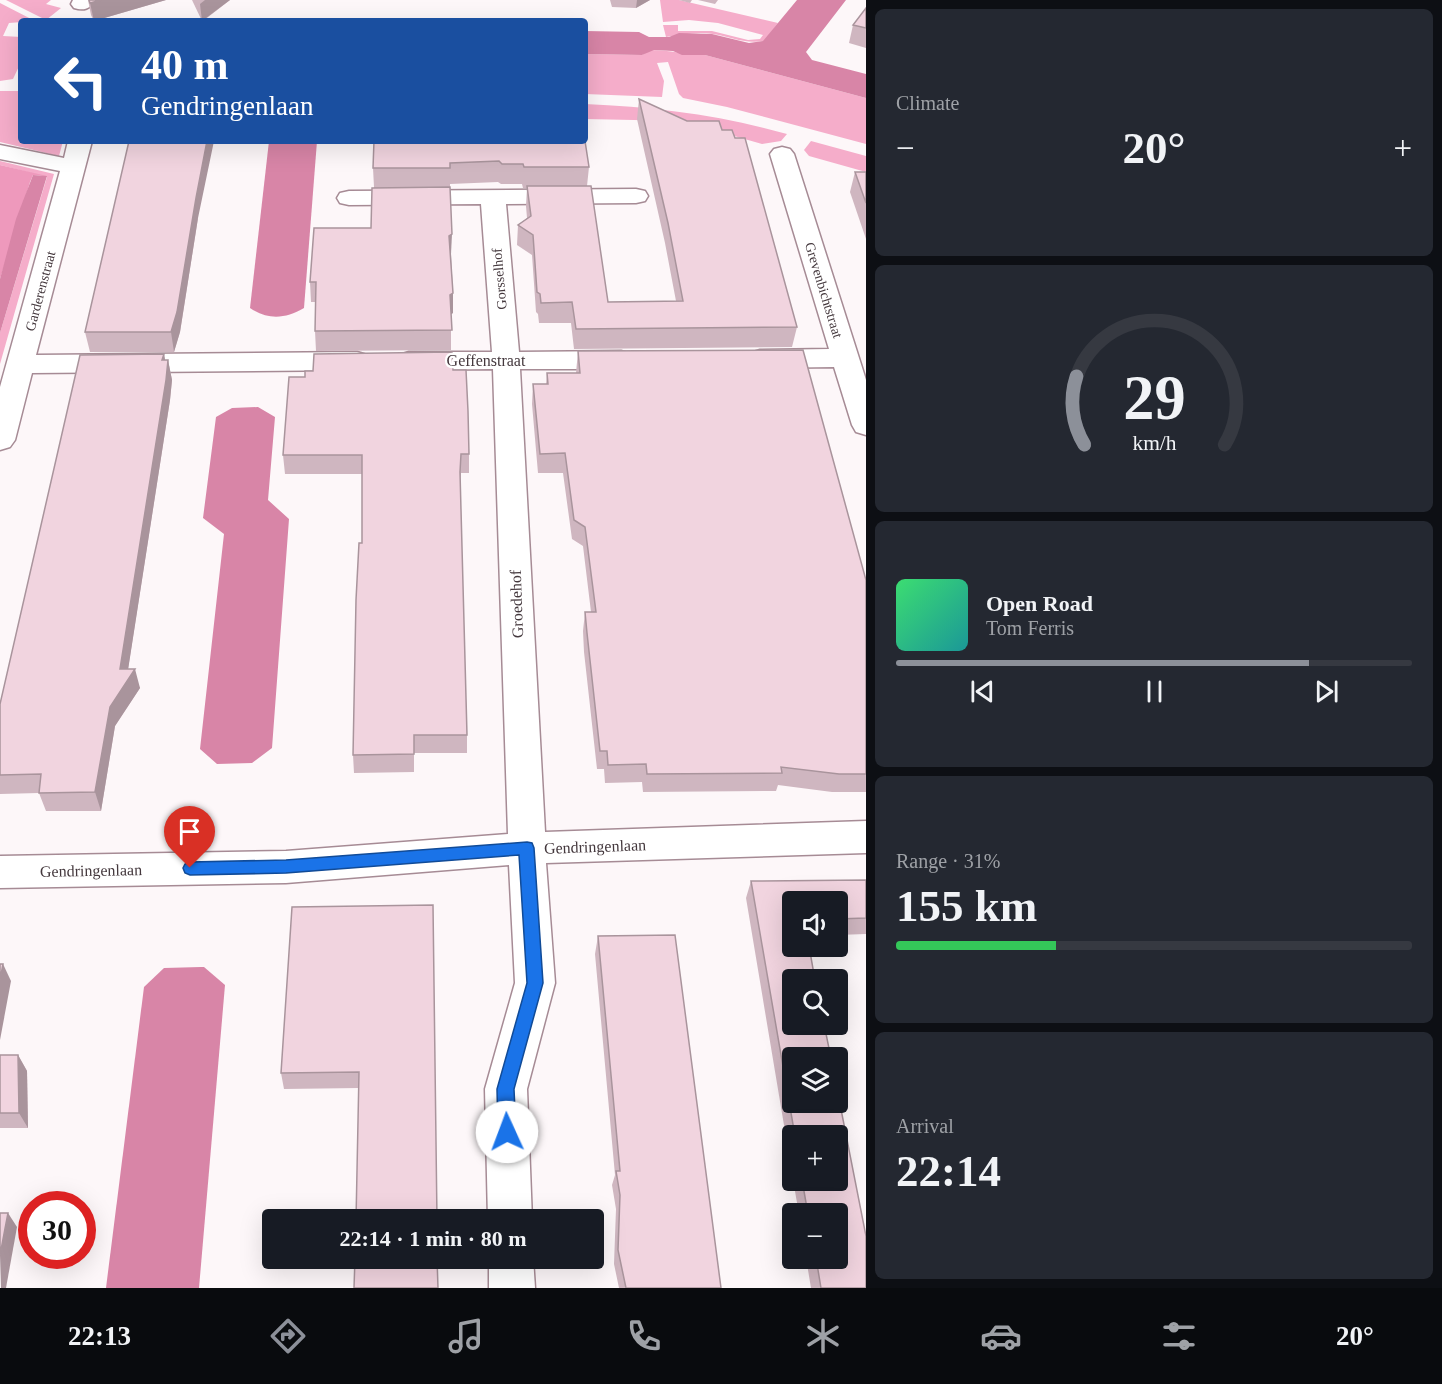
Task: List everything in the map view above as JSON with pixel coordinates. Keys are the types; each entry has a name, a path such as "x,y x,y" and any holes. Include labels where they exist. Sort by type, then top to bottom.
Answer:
{"street":[{"name":"Garderenstraat","path":"0,440 79,144"},
{"path":"0,152 74,167"},
{"name":"Grevenbichtstraat","path":"782,154 866,425"},
{"path":"349,198 636,196"},
{"name":"Gorsselhof","path":"493,198 506,360"},
{"path":"729,359 845,358"},
{"name":"Geffenstraat","path":"20,364 646,359"},
{"name":"Groedehof","path":"506,360 535,983 506,1089 510,1209"},
{"name":"Gendringenlaan","path":"0,872 286,867 527,848 866,837"},
{"path":"511,1269 512,1288"}],"shaded area":[{"path":"6,0 51,0 46,4 61,8 48,18 42,18"},
{"path":"660,0 679,0 778,23 764,41 757,42 701,33 666,37 663,25 678,25 678,31 712,31 748,40 760,39 763,35 718,23 689,20 663,22"},
{"path":"797,0 846,0 806,52 812,60 866,74 866,98 705,55 682,55 673,51 654,50 642,55 588,54 588,31 639,32 649,37 669,37 679,33 712,34 749,43 763,41"},
{"path":"0,3 29,18 18,18 18,22 9,23 3,36 18,37 18,68 13,79 0,81"},
{"path":"650,50 705,55 866,98 866,144 727,107 683,98 679,94 668,62 657,63 664,81 662,97 588,94 588,54 642,55"},
{"path":"0,91 18,91 18,144 62,144 59,156 0,142"},
{"path":"588,104 687,113 787,134 781,141 762,144 682,121 588,119"},
{"path":"811,141 866,156 866,172 809,156 804,150"},
{"path":"269,144 317,144 304,308 277,317 263,315 250,308"},
{"path":"0,161 54,174 0,364 0,333 47,177 0,165"},
{"path":"0,165 47,176 33,175 0,279"},
{"path":"33,175 47,176 0,333 0,279 16,219"},
{"path":"258,407 275,417 268,500 289,519 272,748 252,763 217,764 200,749 224,534 203,518 216,417 232,408"},
{"path":"204,967 225,985 199,1288 106,1288 144,987 164,968"}],"building":[{"path":"866,8 866,28 853,25"},
{"path":"639,99 687,121 719,121 722,130 732,130 735,138 745,138 797,327 576,329 572,302 541,303 540,294 537,292 533,235 518,225 531,216 527,186 591,186 608,302 683,301 668,223"},
{"path":"128,144 206,144 177,312 171,332 85,332"},
{"path":"374,144 585,144 589,167 524,167 523,164 502,164 499,161 450,163 450,168 373,168"},
{"path":"855,172 866,172 866,203"},
{"path":"450,187 452,330 315,331 316,282 310,282 314,228 371,228 372,188"},
{"path":"803,350 866,580 866,774 839,774 781,767 782,773 647,774 646,764 608,765 607,751 600,751 587,633 585,612 596,612 585,527 574,520 565,453 540,454 533,384 548,384 547,373 580,373 578,351"},
{"path":"452,352 453,370 466,370 468,411 469,454 461,454 460,472 467,735 414,735 414,754 353,755 356,600 359,543 362,543 362,455 283,455 289,377 305,377 305,371 313,371 314,354"},
{"path":"164,354 162,360 168,360 166,380 120,669 135,669 110,707 95,792 39,793 41,774 0,775 0,704 80,355"},
{"path":"866,880 866,918 848,919 848,891 782,891 782,957 811,957 813,969 782,969 782,1035 826,1035 829,1047 782,1047 782,1061 751,881"},
{"path":"433,905 437,1209 356,1209 359,1072 281,1073 292,907"},
{"path":"675,935 721,1288 626,1288 618,1250 620,1195 616,1171 620,1171 598,936"},
{"path":"0,964 3,964 0,980"},
{"path":"0,1055 18,1055 19,1113 0,1113"},
{"path":"791,1113 842,1113 844,1125 793,1125"},
{"path":"848,1145 866,1236 866,1288 821,1288 818,1269 848,1269 848,1203 806,1203 804,1191 848,1191"},
{"path":"0,1213 8,1213 0,1255"},
{"path":"355,1269 437,1269 438,1288 354,1288"}],"route":[{"path":"190,868 286,867 527,848 535,983 506,1089 507,1132"}]}
